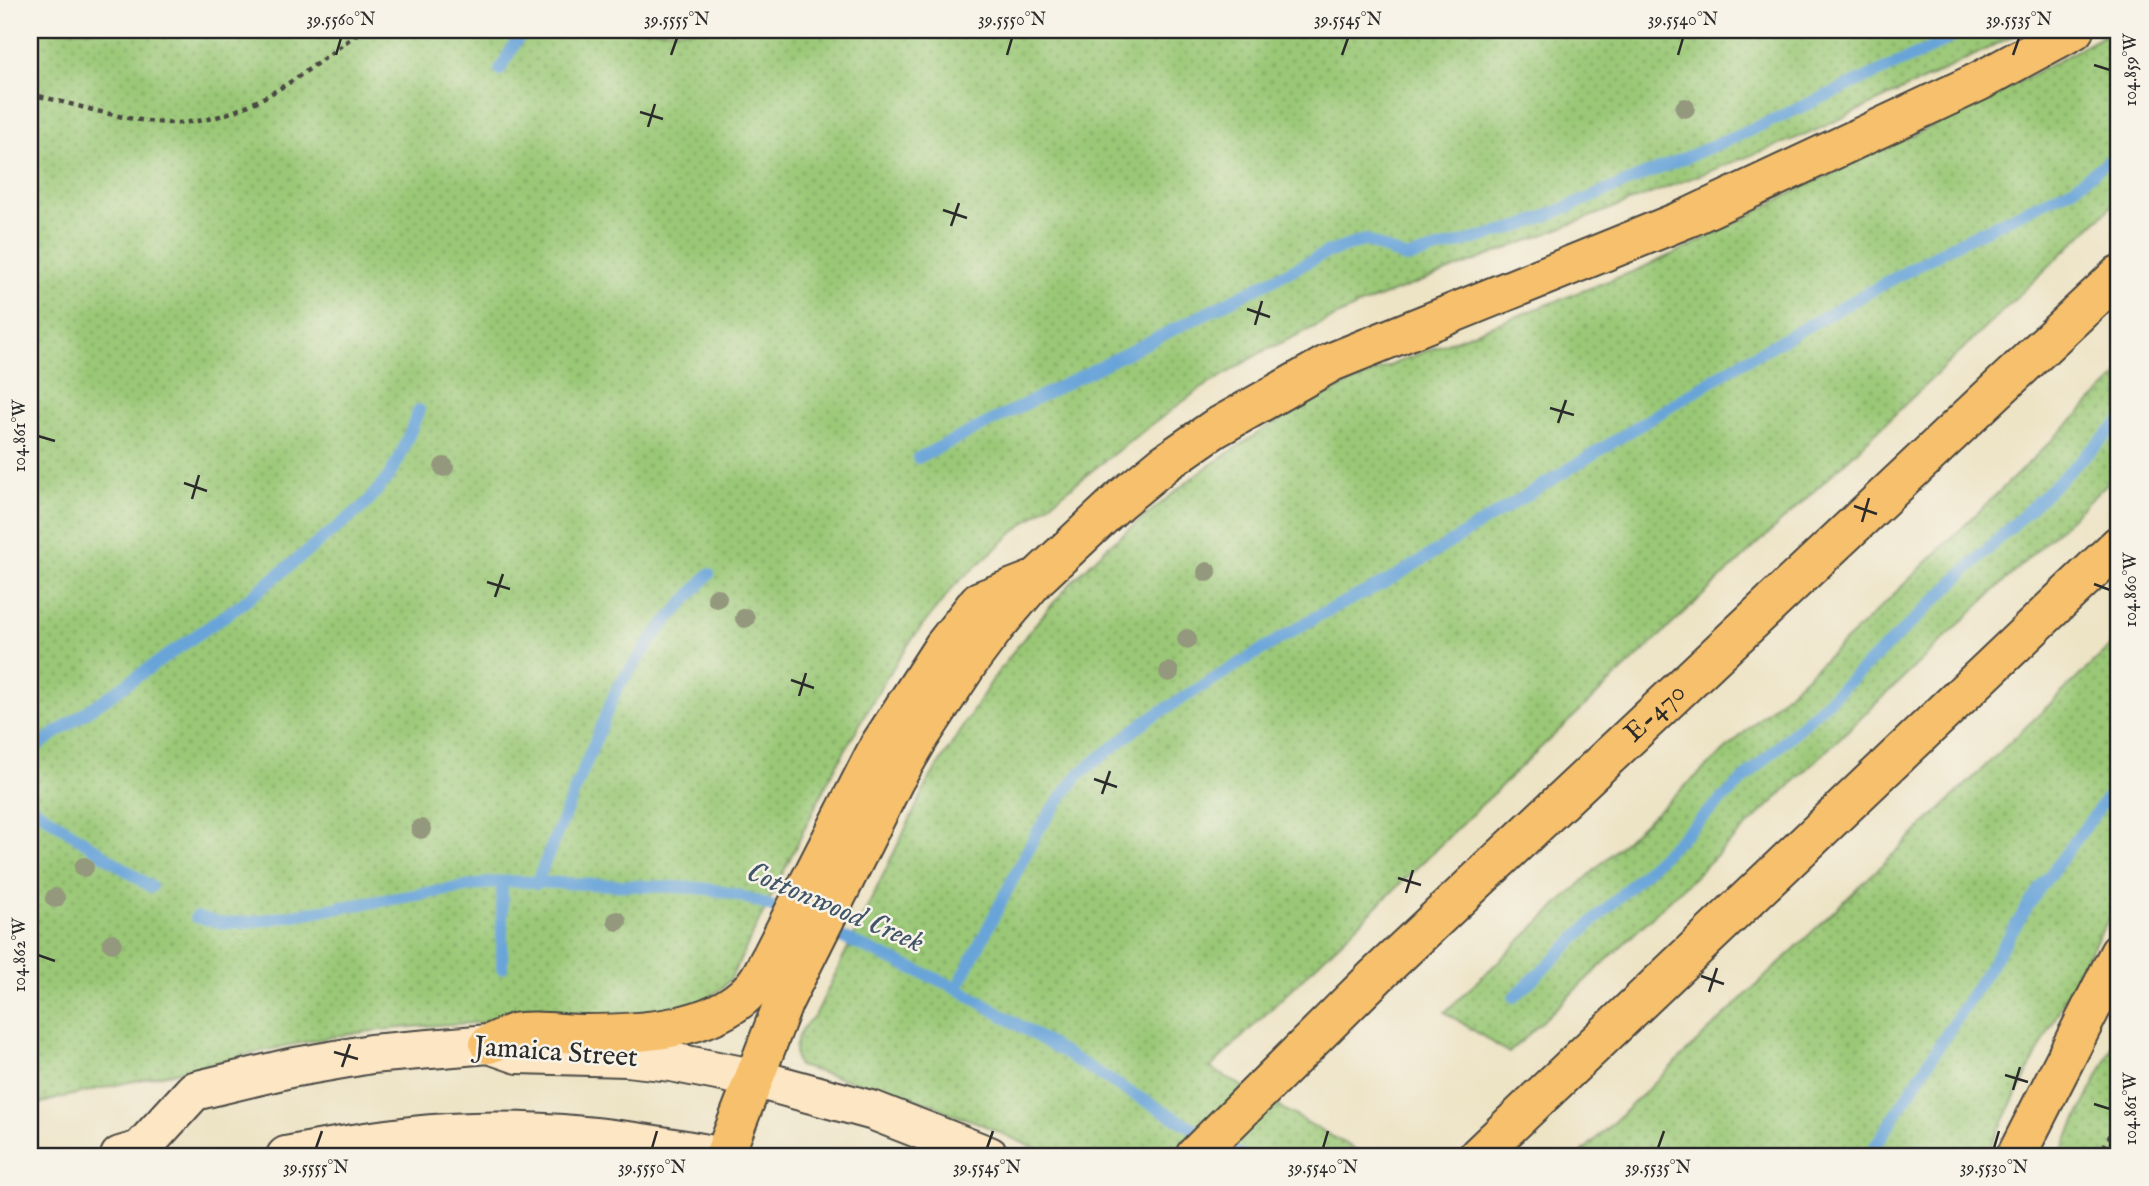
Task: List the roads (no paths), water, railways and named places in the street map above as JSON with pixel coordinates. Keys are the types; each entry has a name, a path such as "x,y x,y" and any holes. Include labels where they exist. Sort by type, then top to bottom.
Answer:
{"highway":[{"path":"724,1156 753,1078 769,994 861,811 905,760 983,641 1037,579 1110,509 1165,463 1214,429 1299,379 1374,344 1690,217 1978,82 2074,30"},
{"name":"E-470","path":"1195,1156 1376,975 2119,275"},
{"path":"1478,1156 2119,545"},
{"path":"2016,1156 2119,953"},
{"path":"489,1044 515,1033 626,1034 676,1026 724,1008 745,995 769,994"}],"main road":[{"name":"Jamaica Street","path":"140,1154 194,1091 290,1068 371,1054 489,1044 518,1054 628,1057 671,1062 753,1078 874,1111 989,1156"},
{"path":"286,1156 399,1138 476,1132 593,1138 664,1146 718,1156"}],"waterway":[{"path":"500,70 516,41 527,30"},
{"path":"918,458 1326,253 1365,240 1406,258 1525,225 1744,133 1966,30"},
{"path":"957,988 1037,832 1058,802 1078,775 1147,720 1319,615 1388,581 1737,365 1958,243 2073,188 2119,153"},
{"path":"30,751 243,603 365,505 399,459 419,410"},
{"path":"1514,997 1903,631 2119,423"},
{"path":"536,884 617,688 659,630 709,574"},
{"path":"1869,1156 2037,892 2119,782"},
{"name":"Cottonwood Creek","path":"30,805 151,887"},
{"name":"Cottonwood Creek","path":"196,917 222,923 251,922 502,881 699,888 745,897 789,914"},
{"path":"502,881 502,968"},
{"name":"Cottonwood Creek","path":"825,930 957,988 1242,1156"}]}
